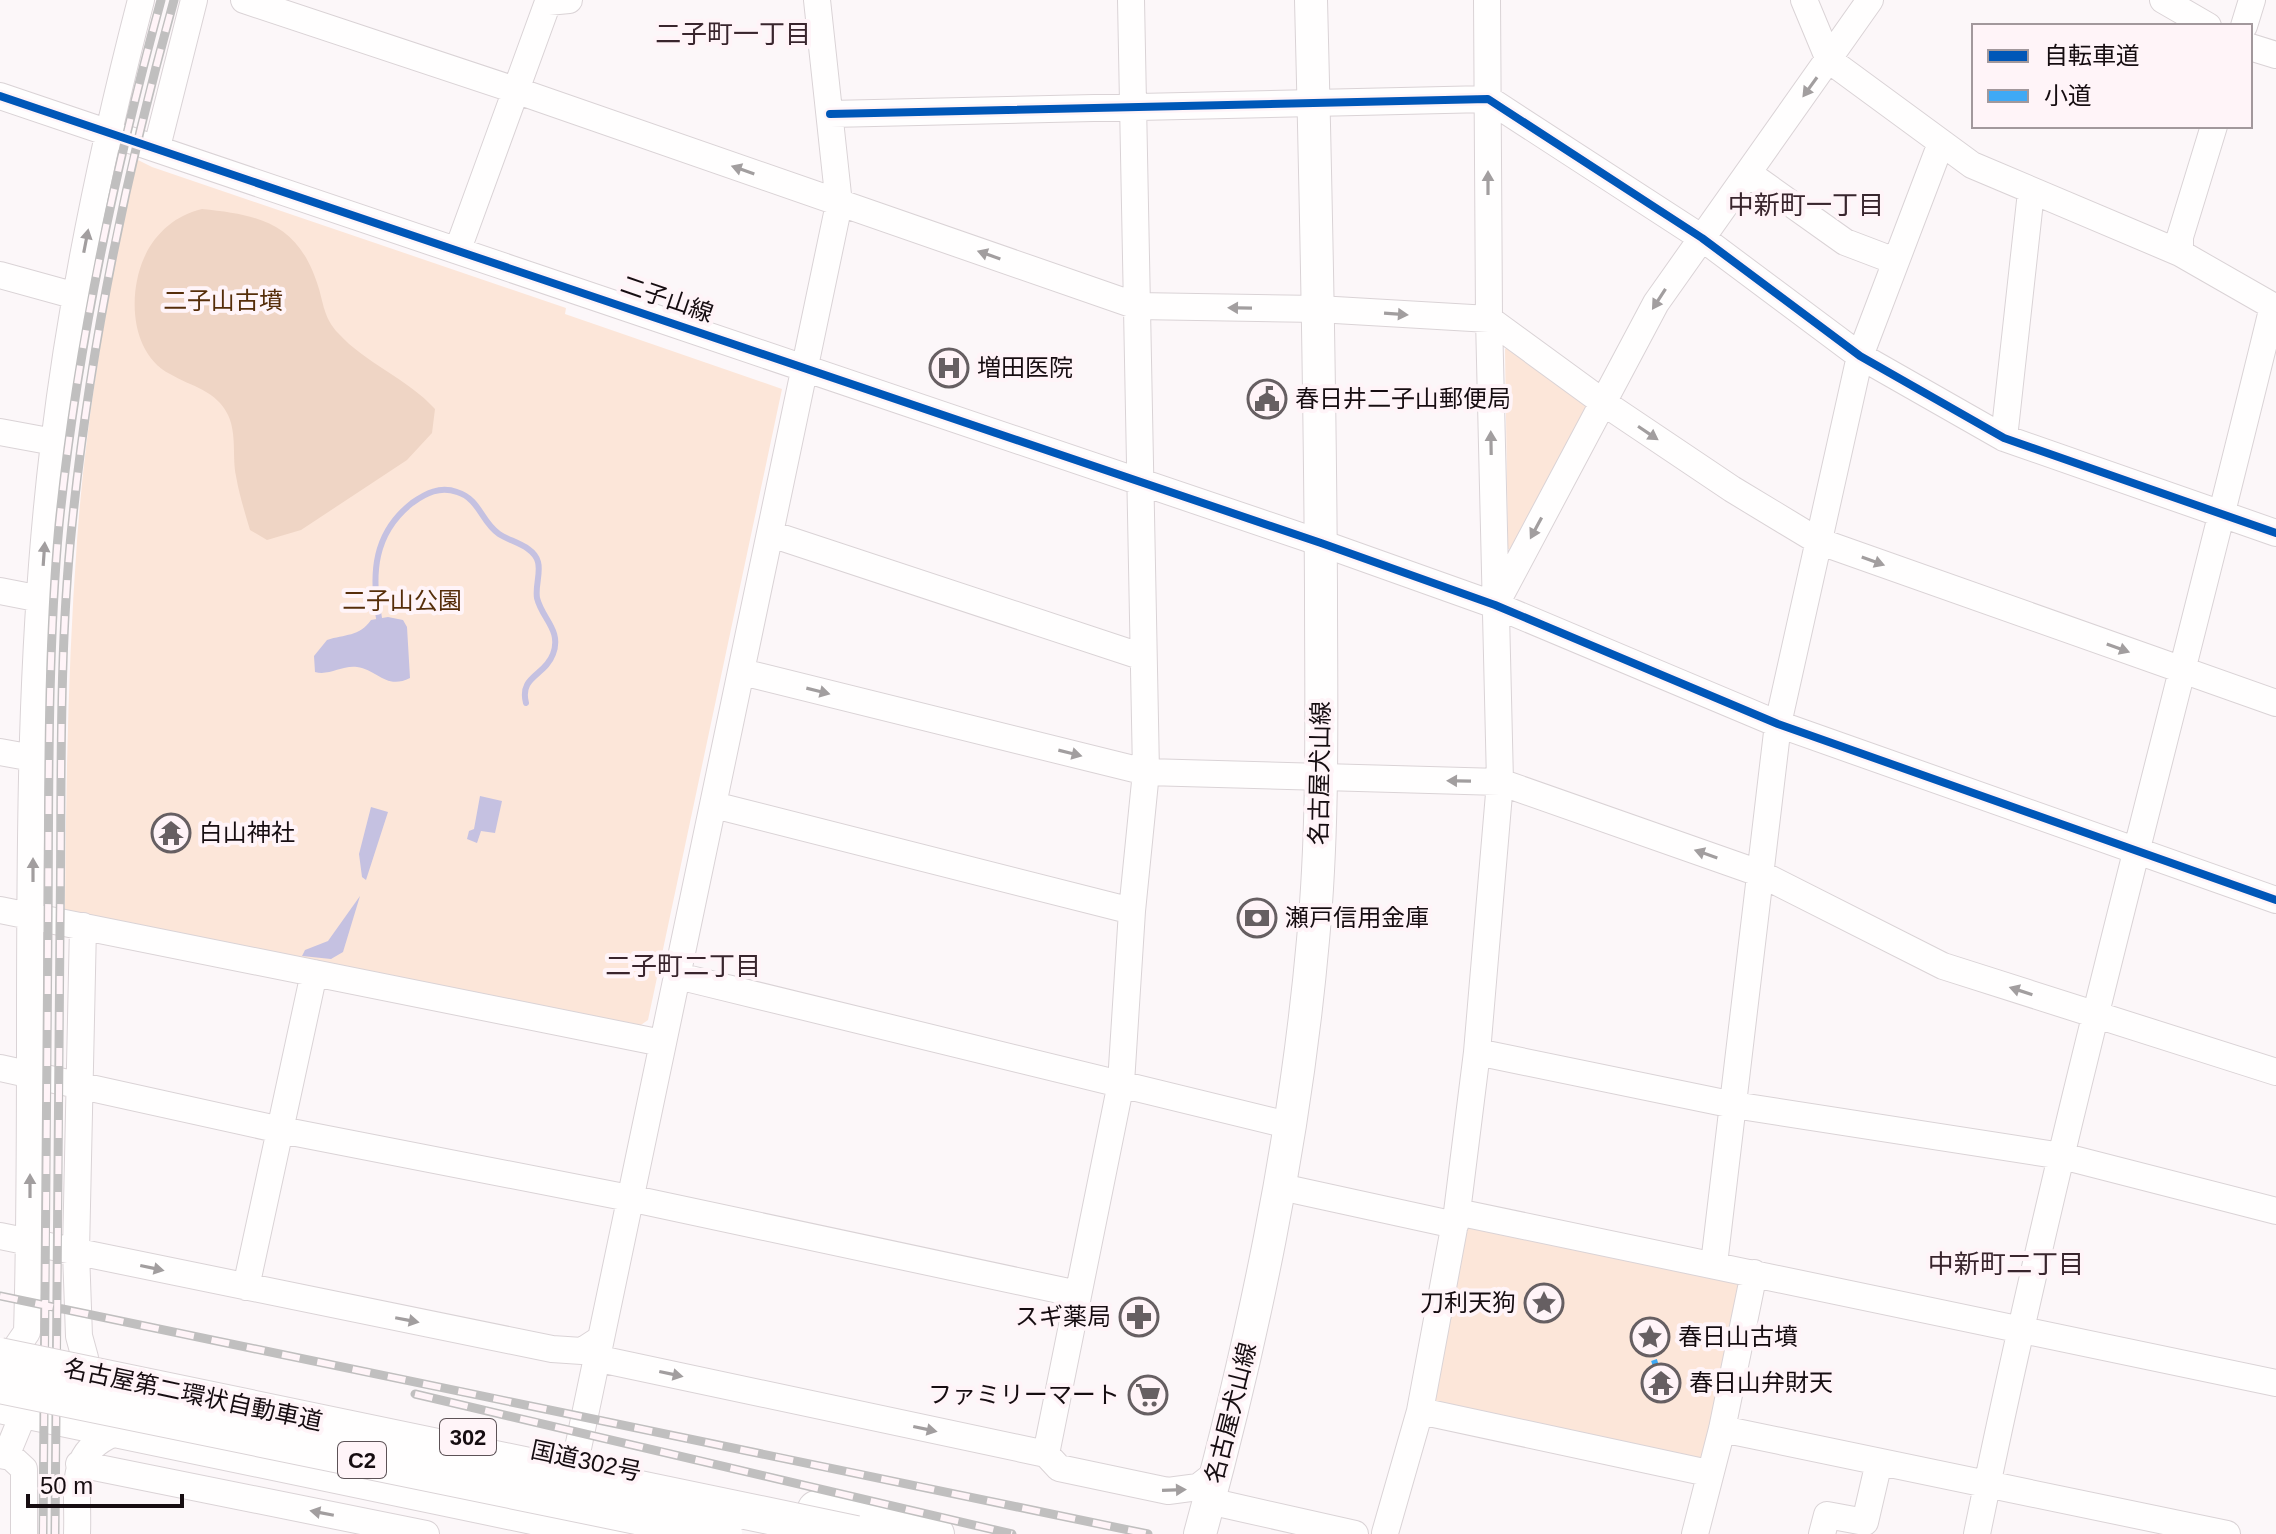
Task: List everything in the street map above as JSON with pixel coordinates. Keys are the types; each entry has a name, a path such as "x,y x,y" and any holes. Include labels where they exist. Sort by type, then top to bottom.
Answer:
{"highway":[{"name":"国道302号","path":"4,1343 936,1534"},
{"name":"名古屋第二環状自動車道","path":"4,1343 288,1429 724,1534"},
{"name":"名古屋第二環状自動車道","path":"0,1385 288,1429 856,1534"},
{"path":"6,1410 288,1429"},
{"path":"6,1410 469,1503 561,1528 619,1534"}],"main road":[{"name":"名古屋犬山線","path":"1200,1534 1266,1266 1292,1126 1314,938 1322,778 1318,309 1311,0"}],"street":[{"path":"4,1343 27,1332 33,758 41,599 54,442 76,296 107,130 141,0"},
{"path":"157,147 194,0"},
{"path":"244,0 515,90 1137,306 1318,309 1489,319 1604,403 1732,489 1818,541 2276,703"},
{"path":"561,1528 839,204 817,0"},
{"path":"1046,1454 1121,1083 1132,911 1146,772 1131,0"},
{"path":"1379,1534 1420,1411 1456,1219 1477,1052 1500,782 1489,319 1487,0"},
{"path":"1804,0 1829,60 1972,165 2180,253 2274,307 2095,1015 2020,1330 1977,1534"},
{"path":"1495,605 1656,303 1870,0"},
{"path":"2163,0 2205,24"},
{"path":"2245,24 2252,0"},
{"path":"458,249 515,90 555,1"},
{"path":"2252,48 2276,55"},
{"name":"二子山線","path":"0,96 1321,543 1495,605 1778,724 2276,900"},
{"path":"830,114 1134,110 1488,99 1702,238 1860,356 2004,438 2276,533"},
{"path":"2180,253 2180,237 2213,128"},
{"path":"1714,1264 1778,724 1860,356 1941,143"},
{"path":"1748,173 1845,242 1895,261"},
{"path":"2004,438 2031,192"},
{"path":"0,275 76,296"},
{"path":"0,432 54,442"},
{"path":"771,534 1143,657"},
{"path":"0,591 41,599"},
{"path":"742,672 1146,772 1500,782 1759,873 1943,966 2276,1072"},
{"path":"0,752 33,758"},
{"path":"714,805 1132,911"},
{"path":"0,910 662,1043"},
{"path":"83,926 76,1252 79,1336 85,1358"},
{"path":"246,1287 314,973"},
{"path":"678,976 1292,1126"},
{"path":"1477,1052 1734,1105 2062,1156 2276,1211"},
{"path":"0,1068 281,1130 629,1198 1078,1294"},
{"path":"1281,1187 1714,1264 2276,1383"},
{"path":"0,1236 560,1351 597,1349 1046,1454 1059,1468 1168,1491 1212,1487 1355,1534"},
{"path":"1695,1534 1708,1473 1722,1429 1754,1273"},
{"path":"6,1410 3,1455 24,1469 24,1534"},
{"path":"1420,1411 1708,1473"},
{"path":"1722,1429 2223,1534"},
{"path":"77,1534 79,1464 88,1447 99,1438 120,1431"},
{"path":"213,1450 244,1497"},
{"path":"1822,1534 1827,1515 1865,1522 1879,1462"},
{"path":"79,1464 422,1533 469,1503"}],"green space":[{"name":"二子山公園","path":"134,158 152,167 566,308 565,314 782,389 648,1020 638,1027 65,910 70,679 81,493 100,349"},
{"name":"二子山古墳","path":"202,209 261,220 290,237 311,267 328,318 338,333 435,409 432,433 407,460 301,530 267,540 250,530 240,497 228,415 210,394 157,364 140,338 136,322 136,288 149,249 160,233 175,221"},
{"path":"1513,345 1588,401 1590,410 1516,550 1508,549 1505,349"},
{"path":"1471,1224 1736,1279 1741,1286 1705,1454 1698,1459 1439,1405 1434,1400 1466,1230"}],"shaded area":[{"path":"388,617 403,620 407,627 410,678 388,681 357,667 315,672 314,656 327,640 357,632 371,620"},
{"path":"480,796 502,801 495,833 481,831 477,843 467,839 469,831 474,829"},
{"path":"371,807 388,812 366,880 362,877 359,854"},
{"path":"360,896 343,952 331,959 302,956 305,950 328,941"}],"waterway":[{"path":"379,618 376,570 378,555 390,527 412,503 428,494 445,490 465,495 493,529 527,548 538,562 537,598 553,631 555,646 549,661 529,681 526,703"}],"railway":[{"path":"43,1534 49,726 55,575 76,392 99,260 161,0"},
{"path":"55,1534 64,625 80,458 100,326 125,195 174,0"},
{"path":"0,1296 1148,1534"},
{"path":"415,1394 1012,1534"}],"marked path":[{"path":"1654,1360 1659,1376 1672,1378 1675,1370"}],"cycle path":[{"path":"0,96 1321,543 1495,605 1778,724 2276,900"},
{"path":"830,114 1488,99 1702,238 1860,356 2004,438 2276,533"}],"place":[{"name":"増田医院","path":"949,368"},
{"name":"春日井二子山郵便局","path":"1267,399"},
{"name":"白山神社","path":"171,833"},
{"name":"瀬戸信用金庫","path":"1257,918"},
{"name":"刀利天狗","path":"1544,1303"},
{"name":"スギ薬局","path":"1139,1317"},
{"name":"春日山古墳","path":"1650,1337"},
{"name":"春日山弁財天","path":"1661,1383"},
{"name":"ファミリーマート","path":"1148,1395"}],"district":[{"name":"二子町一丁目","path":"733,34"},
{"name":"中新町一丁目","path":"1806,205"},
{"name":"二子町二丁目","path":"683,966"},
{"name":"中新町二丁目","path":"2006,1264"}]}
